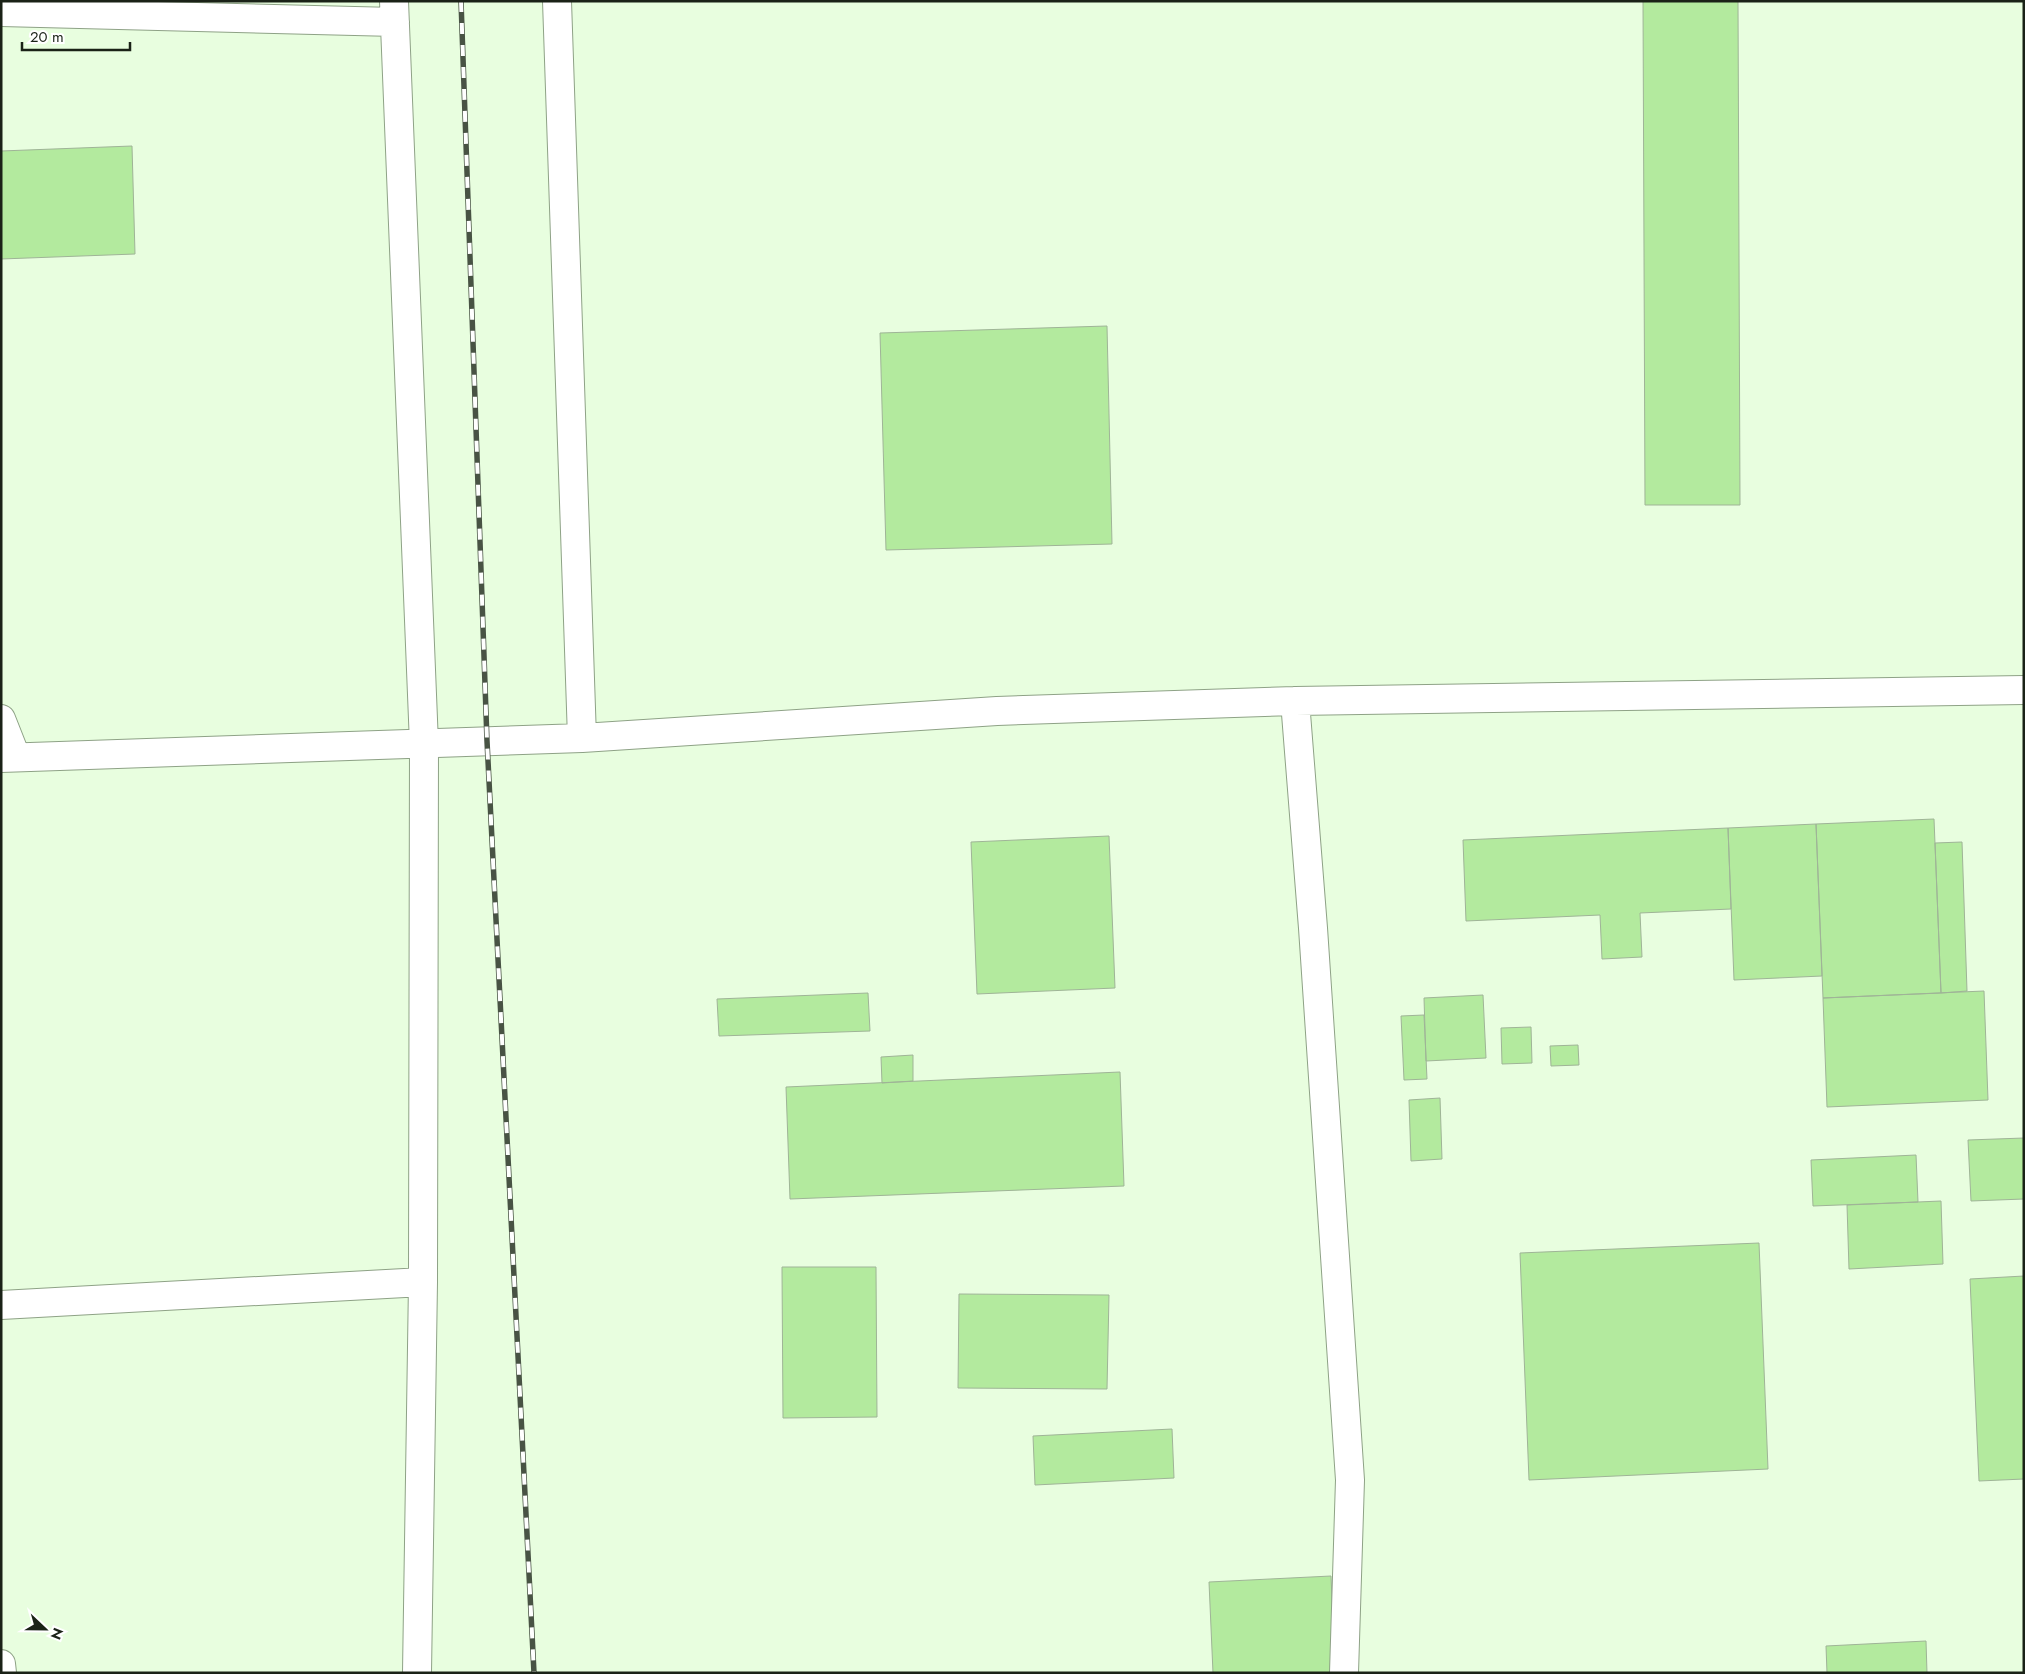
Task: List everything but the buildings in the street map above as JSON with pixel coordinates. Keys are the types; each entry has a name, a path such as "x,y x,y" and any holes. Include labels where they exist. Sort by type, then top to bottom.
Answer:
{"street":[{"path":"557,1 582,738"},
{"path":"1,12 394,12 424,744 423,1282 418,1673"},
{"path":"1,719 9,758 582,738 998,711 1295,701 2024,690"},
{"path":"1295,701 1313,928 1350,1480 1344,1673"},
{"path":"1,1305 423,1282"},
{"path":"1,1664 2,1673"}],"railway":[{"path":"461,1 487,741 534,1673"}]}
